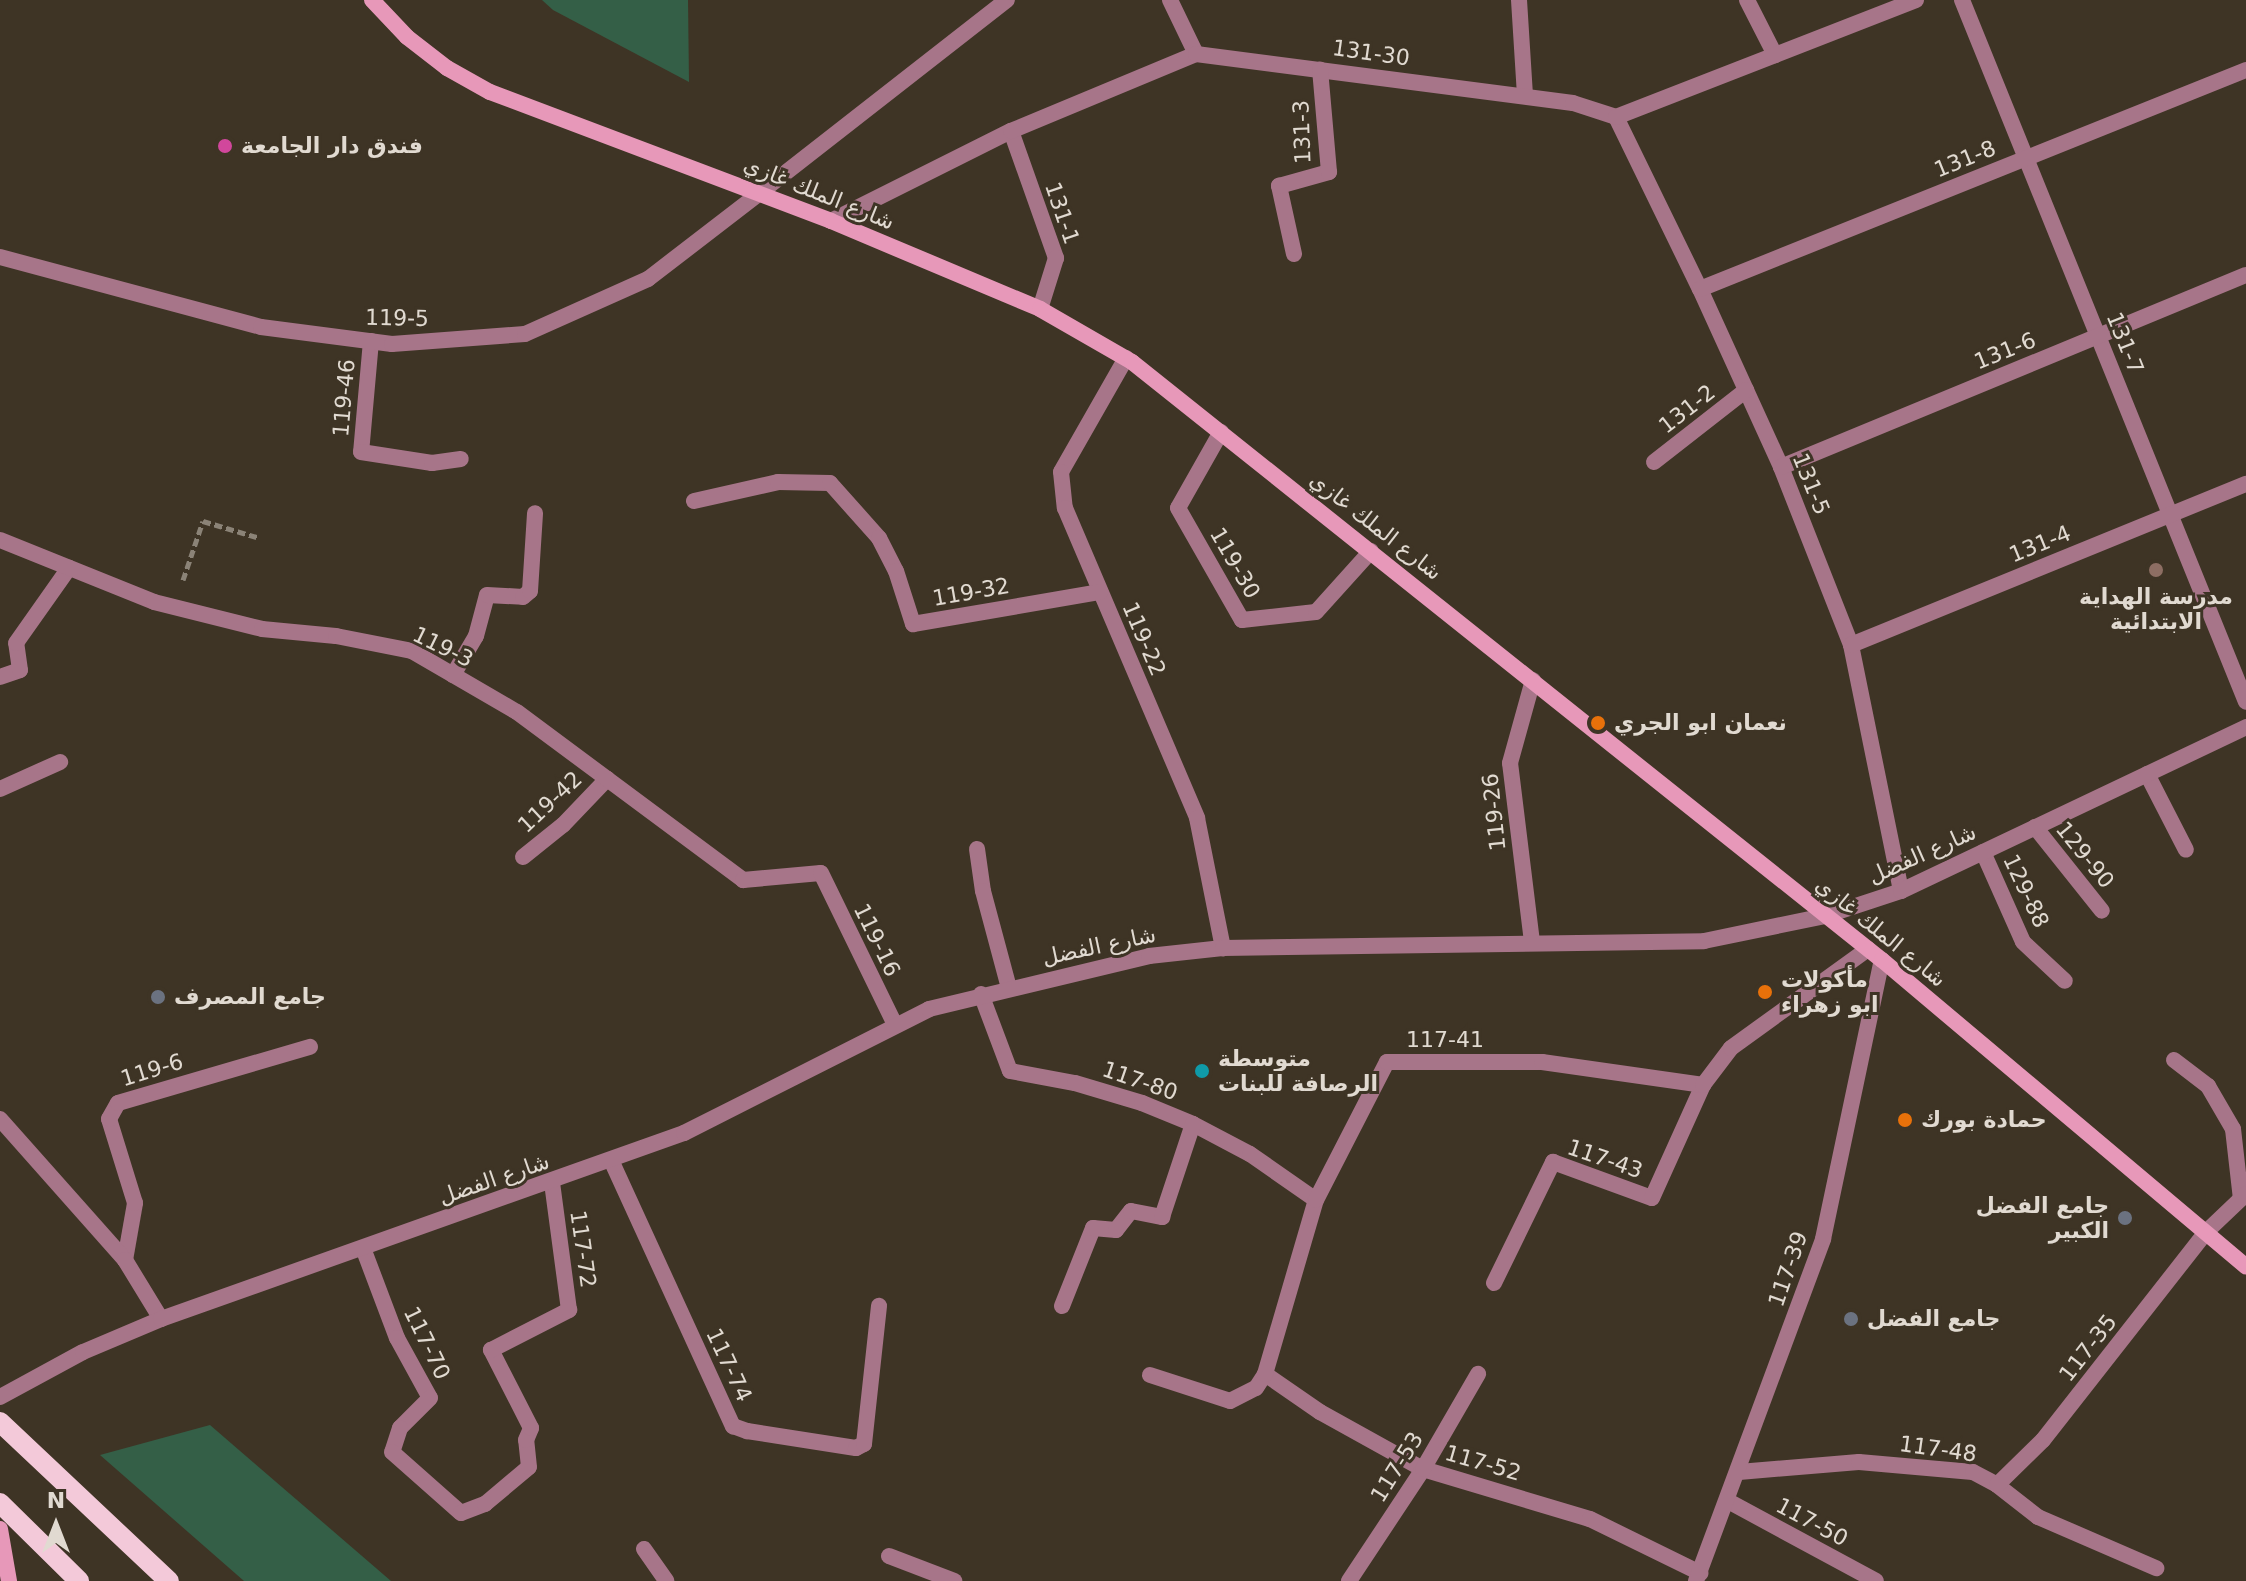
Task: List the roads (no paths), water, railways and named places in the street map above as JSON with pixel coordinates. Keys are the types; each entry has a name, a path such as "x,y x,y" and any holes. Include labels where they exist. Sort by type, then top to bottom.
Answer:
{"main road":[{"path":"0,1422 169,1581"},
{"path":"0,1503 79,1581"}],"street":[{"name":"شارع الملك غازي","path":"372,0 417,45 447,68 490,92 831,221 1040,309 1126,358 1882,960 2246,1266"},
{"name":"119-5","path":"0,257 261,327 392,344 525,334 648,279 1007,0"},
{"path":"1170,0 1196,54"},
{"path":"1519,0 1525,96"},
{"path":"1747,0 1775,55"},
{"path":"1616,117 1916,0"},
{"name":"131-7","path":"1962,0 2246,702"},
{"name":"131-30","path":"831,221 1011,131 1196,54 1573,103 1616,117"},
{"name":"131-3","path":"1294,254 1279,186 1329,172 1320,69"},
{"name":"131-8","path":"1700,289 2246,70"},
{"name":"131-5","path":"1616,117 1700,289 1781,467 1851,645 1901,891"},
{"name":"131-1","path":"1011,131 1056,258 1040,309"},
{"name":"131-6","path":"1781,467 2246,275"},
{"name":"119-46","path":"371,341 361,452 432,463 461,459"},
{"name":"119-22","path":"1126,358 1061,472 1065,508 1197,818 1223,948"},
{"name":"131-2","path":"1654,462 1746,390"},
{"name":"119-30","path":"1221,432 1178,508 1242,620 1316,612 1371,551"},
{"name":"119-32","path":"694,501 778,482 830,483 879,538 896,571 913,624 1100,592"},
{"name":"131-4","path":"1851,645 2246,484"},
{"path":"453,675 476,636 487,595 523,597 530,591 535,513"},
{"name":"119-3","path":"0,540 173,607 262,629 336,636 412,651 517,712 743,880 821,873"},
{"path":"0,677 20,670 16,643 69,568"},
{"name":"119-26","path":"1532,942 1510,763 1533,680"},
{"name":"شارع الفضل","path":"0,1397 83,1352 161,1319 552,1183 684,1133 929,1009 981,994 1149,956 1223,948 1704,941 1825,916 1901,891 2246,727"},
{"path":"0,789 60,762"},
{"path":"2147,774 2186,850"},
{"name":"119-42","path":"523,857 563,825 607,779"},
{"name":"129-90","path":"2035,827 2102,911"},
{"path":"977,849 983,891 1009,988"},
{"name":"129-88","path":"1983,852 2023,942 2065,981"},
{"name":"119-16","path":"821,873 895,1025"},
{"path":"1703,1085 1731,1048 1868,949"},
{"name":"117-39","path":"1698,1577 1823,1239 1882,960"},
{"name":"117-80","path":"981,994 1010,1071 1075,1083 1142,1103 1193,1124 1250,1154 1316,1200"},
{"name":"119-6","path":"125,1260 135,1203 109,1119 118,1103 310,1047"},
{"path":"2174,1060 2208,1086 2233,1129 2243,1197"},
{"name":"117-41","path":"1265,1374 1316,1200 1387,1062 1542,1062 1703,1085"},
{"name":"117-43","path":"1494,1283 1553,1162 1652,1198 1703,1085"},
{"path":"0,1119 125,1260 161,1319"},
{"path":"1062,1306 1093,1228 1116,1230 1131,1211 1162,1217 1193,1124"},
{"name":"117-74","path":"611,1160 733,1426 856,1448 864,1444 879,1306"},
{"name":"117-72","path":"461,1513 485,1504 529,1467 526,1440 531,1428 491,1350 569,1310 552,1183"},
{"name":"117-35","path":"1997,1485 2043,1440 2206,1232 2243,1197"},
{"name":"117-70","path":"363,1248 397,1338 430,1398 400,1428 392,1452 461,1513"},
{"path":"1150,1375 1230,1401 1256,1388 1265,1374"},
{"name":"117-52","path":"1265,1374 1320,1412 1423,1469 1590,1519 1698,1577"},
{"name":"117-53","path":"1349,1581 1423,1469 1478,1374"},
{"name":"117-48","path":"1739,1472 1859,1462 1973,1472 1997,1485 2038,1517 2156,1568"},
{"name":"117-50","path":"1728,1501 1876,1581"},
{"path":"0,1529 9,1581"},
{"path":"644,1549 666,1581"},
{"path":"889,1556 935,1571 954,1581"}],"place":[{"name":"فندق دار الجامعة","path":"225,146"},
{"name":"مدرسة الهداية الابتدائية","path":"2156,570"},
{"name":"نعمان ابو الجري","path":"1598,723"},
{"name":"مأكولات ابو زهراء","path":"1765,992"},
{"name":"جامع المصرف","path":"158,997"},
{"name":"متوسطة الرصافة للبنات","path":"1202,1071"},
{"name":"حمادة بورك","path":"1905,1120"},
{"name":"جامع الفضل الكبير","path":"2125,1218"},
{"name":"جامع الفضل","path":"1851,1319"}]}
